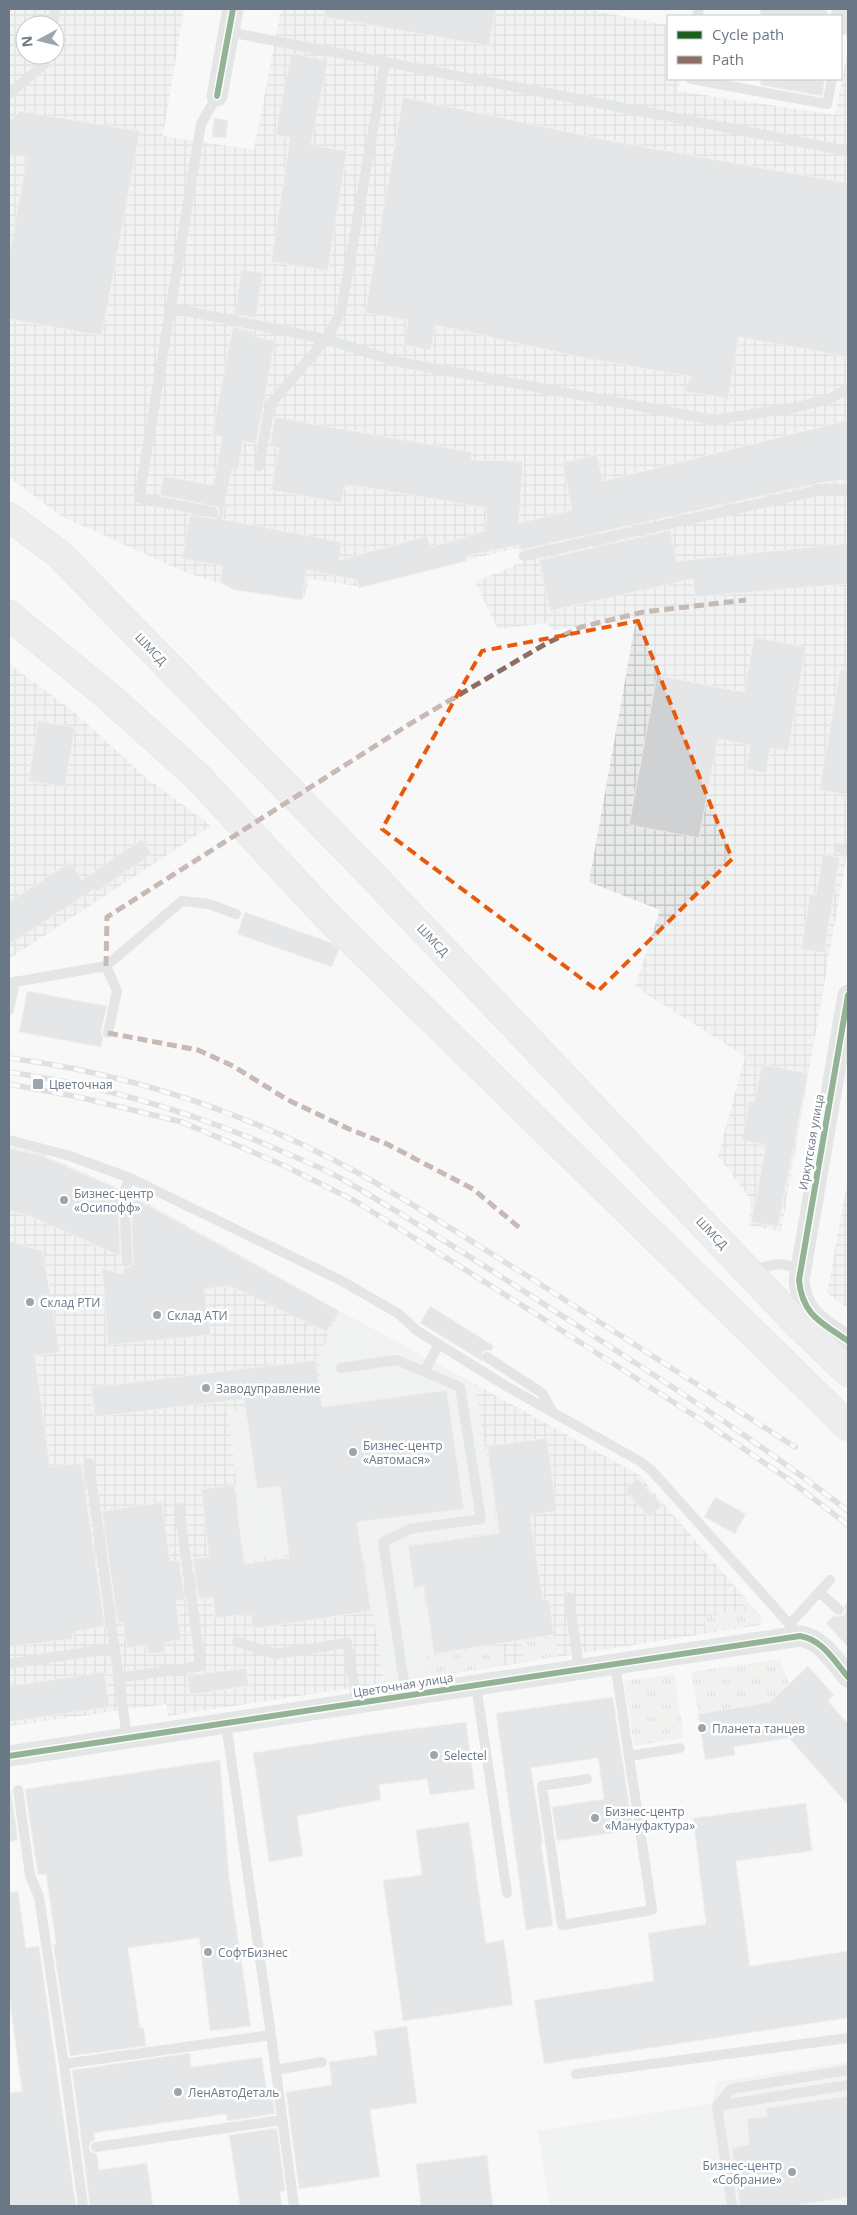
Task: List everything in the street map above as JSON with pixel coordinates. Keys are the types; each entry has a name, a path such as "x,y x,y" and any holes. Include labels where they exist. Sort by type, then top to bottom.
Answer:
{"main road":[{"name":"ШМСД","path":"9,517 59,554 376,880 790,1316 848,1372"},
{"path":"9,615 109,696 197,776 328,917 848,1426"}],"street":[{"path":"217,96 233,9"},
{"path":"773,9 809,15"},
{"name":"Иркутская улица","path":"848,995 843,1058 801,1268 800,1293 806,1308 812,1316 848,1341"},
{"path":"795,1630 818,1642 848,1677"},
{"name":"Цветочная улица","path":"9,1756 615,1664 795,1630"}],"lane":[{"path":"229,32 848,151"},
{"path":"259,466 270,404 326,339 341,312 385,62"},
{"path":"9,94 43,65"},
{"path":"695,80 827,104 832,80"},
{"path":"213,512 139,498 202,124 217,96"},
{"path":"171,308 326,339 394,361 714,420 802,406 829,399 848,388"},
{"path":"524,556 825,488 848,489"},
{"path":"9,1010 12,983 106,966 182,902 209,904 236,914"},
{"path":"106,966 117,991 108,1033"},
{"path":"9,1140 70,1156 130,1178 340,1280 399,1314 416,1330 439,1344 552,1412 627,1454 653,1472 795,1630 819,1592 830,1580"},
{"path":"127,1261 124,1192 130,1178"},
{"path":"760,1268 779,1264 801,1268"},
{"path":"425,1371 439,1344"},
{"path":"487,1357 542,1393 552,1412"},
{"path":"342,1368 398,1360 460,1387 481,1519 410,1529 383,1542 406,1696"},
{"path":"90,1463 127,1738"},
{"path":"118,1678 201,1666 179,1508"},
{"path":"819,1592 839,1610"},
{"path":"568,1597 579,1669"},
{"path":"237,1642 276,1654 347,1643 357,1703"},
{"path":"9,1664 114,1648"},
{"path":"587,1779 542,1786 562,1925 652,1910 615,1664"},
{"path":"476,1685 507,1893"},
{"path":"226,1723 294,2206"},
{"path":"629,1756 680,1748"},
{"path":"18,1790 30,1875 39,1897 64,2064 80,2150 83,2206"},
{"path":"64,2064 271,2035"},
{"path":"576,2074 848,2038"},
{"path":"275,2070 322,2062"},
{"path":"732,2206 717,2106 731,2089 848,2070"},
{"path":"717,2106 848,2085"},
{"path":"96,2147 281,2120"}],"highlighted area":[{"path":"638,621 732,859 598,991 382,829 482,651"}],"shaded area":[{"path":"9,9 184,9 163,136 254,150 281,9 585,9 667,25 667,80 680,80 678,91 835,115 848,50 848,847 781,1232 749,1225 751,1200 718,1156 745,1056 635,987 660,910 589,882 636,619 552,630 547,623 498,629 475,582 523,562 517,548 357,586 309,579 304,597 230,587 185,572 61,516 9,477"},
{"path":"9,664 72,710 144,776 211,826 9,959"},
{"path":"9,1146 42,1154 129,1193 340,1311 318,1358 323,1397 228,1411 245,1561 362,1544 384,1683 168,1716 166,1704 9,1726"},
{"path":"848,1178 848,1308 827,1293"},
{"path":"340,1311 475,1384 498,1533 407,1545 414,1589 423,1588 437,1676 384,1683 362,1544 245,1561 228,1410 323,1397 318,1358"},
{"path":"475,1384 639,1475 762,1618 760,1625 437,1676 423,1588 414,1589 407,1545 498,1532"},
{"path":"848,2062 848,2206 550,2206 538,2131 713,2103 716,2082"}],"green space":[{"path":"742,1595 761,1618 759,1624 706,1631 704,1617 745,1610 747,1608 738,1599"},
{"path":"555,1637 558,1656 524,1662 521,1642"},
{"path":"502,1645 505,1665 428,1676 425,1657"},
{"path":"780,1659 789,1683 769,1702 698,1713 691,1672"},
{"path":"674,1674 684,1738 634,1746 624,1681"}],"building":[{"path":"325,9 496,9 489,46 324,17"},
{"path":"291,53 328,61 311,145 347,151 328,271 271,262 290,138 275,135"},
{"path":"761,80 825,80 822,96 760,85"},
{"path":"403,97 617,142 848,183 848,357 739,337 728,399 683,391 691,377 579,357 435,325 431,350 403,345 408,320 365,313"},
{"path":"20,111 140,131 102,336 9,319 9,256 27,157 9,154 9,122"},
{"path":"214,118 228,120 226,138 212,137"},
{"path":"241,269 263,273 256,318 235,314"},
{"path":"233,327 254,332 253,336 275,341 256,444 243,441 238,470 232,469 222,519 342,542 339,560 427,536 431,547 485,531 487,508 345,484 341,503 271,490 279,448 270,446 275,417 472,452 471,460 523,461 519,523 572,510 562,463 597,454 603,481 848,420 848,480 824,482 521,550 519,545 466,556 467,561 359,588 357,580 307,570 302,600 234,590 220,581 223,566 182,559 190,515 215,519 220,514 218,507 160,495 163,476 213,485 222,437 212,435"},
{"path":"670,530 677,561 848,543 848,584 695,597 693,579 550,611 539,560"},
{"path":"754,637 806,647 788,751 770,748 766,773 746,769 750,745 718,739 699,838 629,825 657,675 744,692"},
{"path":"840,670 848,670 848,795 819,790"},
{"path":"38,721 75,727 65,787 28,781"},
{"path":"142,839 152,854 96,892 94,889 9,945 9,902 70,862 82,880"},
{"path":"823,854 840,857 824,953 801,949 810,894 816,895"},
{"path":"245,912 332,943 339,949 332,967 237,934"},
{"name":"Цветочная","path":"27,991 107,1006 101,1032 103,1038 101,1047 19,1032"},
{"path":"762,1064 808,1073 778,1227 751,1222 766,1145 742,1140 749,1101 754,1102"},
{"name":"Бизнес-центр «Осипофф»","path":"9,1148 42,1156 118,1189 120,1256 27,1215 9,1211"},
{"path":"131,1196 339,1311 327,1332 230,1286 204,1289 211,1335 108,1345 102,1268 122,1274 125,1267 130,1267 133,1264"},
{"path":"9,1241 43,1251 60,1352 35,1356 50,1467 81,1463 105,1626 74,1632 72,1639 9,1647"},
{"path":"430,1306 494,1346 491,1351 487,1350 482,1353 482,1361 420,1323"},
{"path":"316,1360 322,1407 447,1390 464,1509 357,1522 371,1611 252,1629 251,1614 215,1618 213,1597 199,1599 193,1559 209,1557 201,1489 235,1485 244,1564 289,1557 280,1486 257,1489 244,1399 95,1417 91,1387"},
{"path":"547,1438 557,1511 530,1515 543,1600 549,1599 554,1635 434,1654 424,1586 414,1588 408,1546 499,1533 487,1446"},
{"path":"637,1478 662,1505 649,1517 625,1491"},
{"path":"715,1497 746,1514 735,1534 704,1517"},
{"path":"162,1502 170,1561 179,1560 185,1600 176,1601 181,1640 164,1643 166,1652 148,1654 147,1645 127,1648 123,1623 118,1624 102,1511"},
{"path":"848,1602 848,1647 826,1623 834,1615 838,1617 844,1615 846,1611 844,1606"},
{"path":"808,1666 834,1695 828,1701 848,1724 848,1805 789,1738 734,1747 735,1755 705,1760 698,1714 770,1702"},
{"path":"246,1668 249,1686 190,1695 187,1676"},
{"path":"104,1672 110,1707 9,1722 9,1686"},
{"name":"Бизнес-центр «Мануфактура»","path":"613,1697 633,1830 557,1841 552,1807 604,1799 598,1758 531,1768 543,1843 541,1843 553,1926 526,1930 496,1713"},
{"path":"466,1722 475,1789 430,1795 427,1779 379,1785 381,1800 297,1816 303,1856 269,1862 253,1753 372,1734"},
{"path":"220,1760 229,1877 251,2026 210,2031 199,1938 128,1948 140,2028 144,2028 146,2046 70,2056 53,1944 56,1944 46,1874 38,1875 25,1789"},
{"path":"9,1791 11,1791 18,1840 9,1842"},
{"path":"806,1803 812,1851 736,1861 750,1966 848,1951 848,2018 544,2064 534,2000 654,1981 648,1933 706,1924 693,1818"},
{"path":"469,1822 486,1943 504,1940 513,2005 403,2021 383,1880 422,1875 416,1830"},
{"path":"18,1891 26,1948 39,1946 76,2206 9,2206 9,2093 22,2091 9,1995 9,1892"},
{"path":"407,2026 417,2103 370,2110 380,2177 299,2189 286,2092 332,2085 329,2062 377,2055 374,2031"},
{"name":"ЛенАвтоДеталь","path":"190,2053 191,2067 262,2057 267,2094 272,2094 275,2114 227,2121 226,2114 94,2133 95,2140 91,2142 89,2148 91,2152 97,2154 99,2170 147,2163 153,2206 90,2206 72,2070"},
{"name":"Бизнес-центр «Собрание»","path":"848,2096 848,2197 794,2206 740,2206 732,2148 749,2144 747,2119 767,2116 766,2108"},
{"path":"277,2128 285,2191 280,2192 282,2206 240,2206 229,2135"},
{"path":"487,2155 493,2206 421,2206 416,2164"}],"railway":[{"path":"9,1058 100,1074 189,1099 275,1132 317,1152 380,1185 444,1224 795,1447"},
{"path":"9,1072 76,1084 176,1111 240,1134 333,1174 461,1251 681,1393 782,1462 848,1511"},
{"path":"9,1084 79,1097 182,1122 285,1166 355,1201 712,1427 788,1479 848,1525"}],"marked path":[{"path":"106,966 107,917 408,725 547,643 581,627 643,612 746,600"},
{"path":"108,1033 198,1050 233,1066 288,1100 349,1129 387,1144 473,1189 521,1229"}],"cycle path":[{"path":"217,96 233,9"},
{"path":"848,995 799,1280 804,1302 809,1310 822,1323 848,1341"},
{"path":"9,1756 800,1636 808,1638 821,1646 848,1677"}],"place":[{"name":"Цветочная","path":"38,1084"},
{"name":"Бизнес-центр «Осипофф»","path":"64,1200"},
{"name":"Склад РТИ","path":"30,1302"},
{"name":"Склад АТИ","path":"157,1315"},
{"name":"Заводуправление","path":"206,1388"},
{"name":"Бизнес-центр «Автомася»","path":"353,1452"},
{"name":"Планета танцев","path":"702,1728"},
{"name":"Selectel","path":"434,1755"},
{"name":"Бизнес-центр «Мануфактура»","path":"595,1818"},
{"name":"СофтБизнес","path":"208,1952"},
{"name":"ЛенАвтоДеталь","path":"178,2092"},
{"name":"Бизнес-центр «Собрание»","path":"792,2172"}]}
